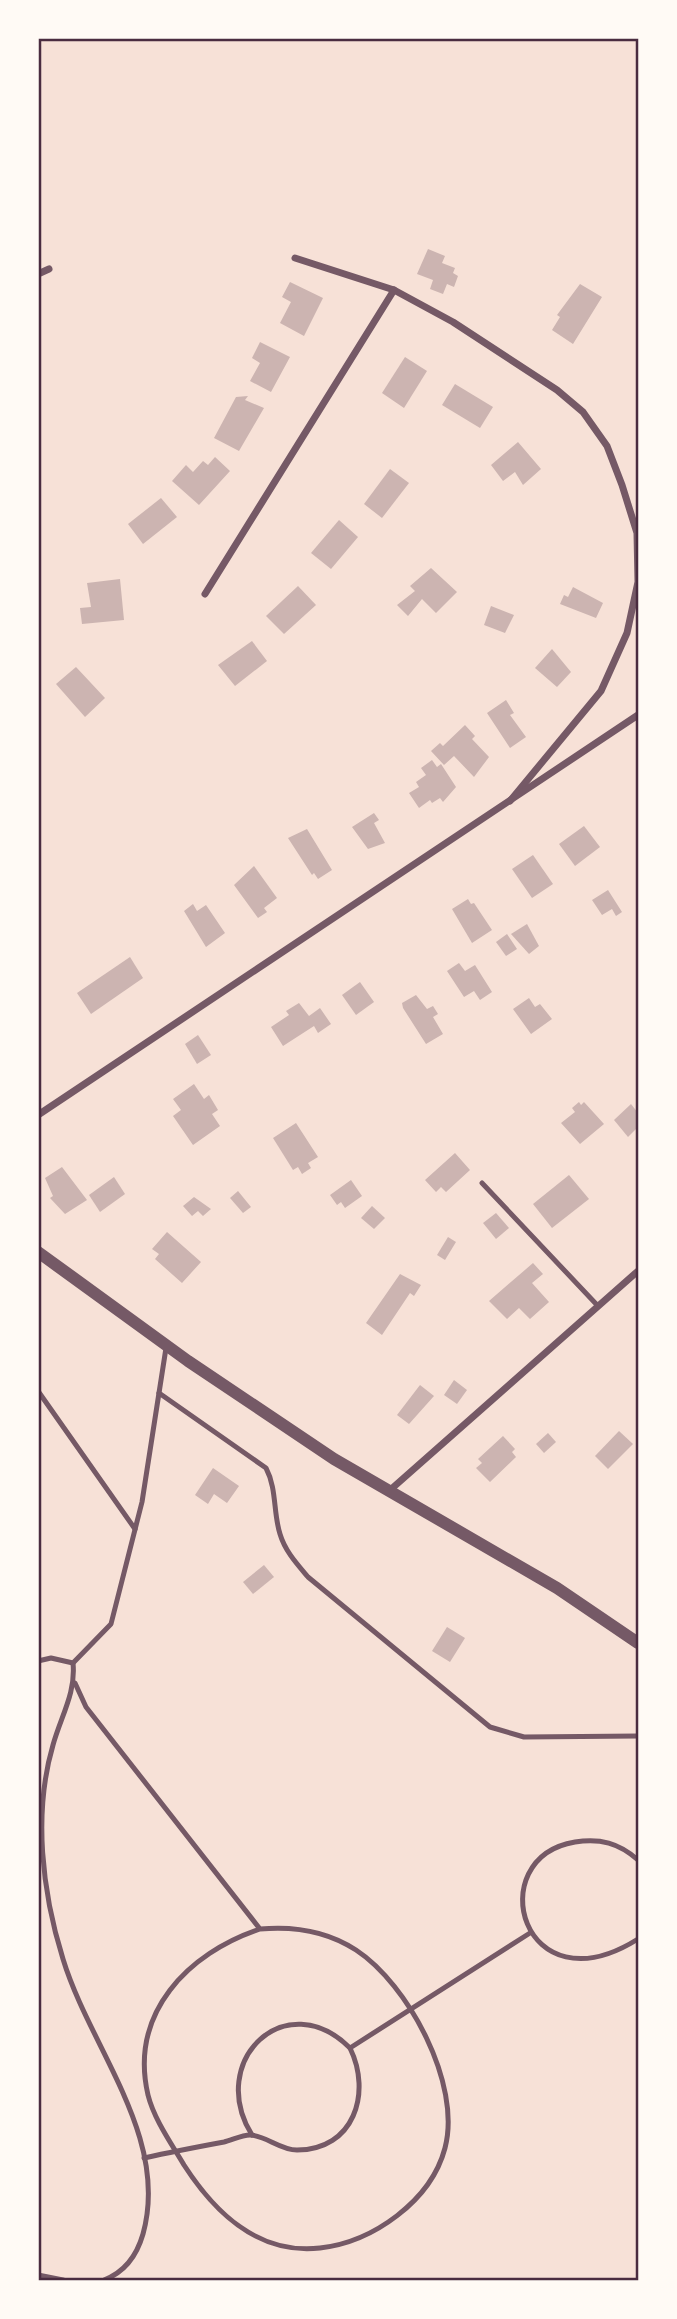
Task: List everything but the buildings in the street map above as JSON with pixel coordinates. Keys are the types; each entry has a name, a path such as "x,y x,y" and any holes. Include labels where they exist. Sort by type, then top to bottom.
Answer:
{"street":[{"path":"295,258 394,290 476,337 557,390 583,412 607,446 637,533 638,582 627,633 601,691 510,801"},
{"path":"38,274 49,269"},
{"path":"205,594 394,290"},
{"path":"38,1115 639,715"},
{"path":"38,1252 166,1345 334,1459 557,1588 639,1643"},
{"path":"389,1491 639,1271"}],"lane":[{"path":"482,1183 598,1306"},
{"path":"166,1345 135,1529 111,1624 73,1663 75,1683 86,1707 260,1929"},
{"path":"38,1391 135,1529"},
{"path":"159,1393 266,1468 273,1480 280,1534 290,1555 308,1577 490,1727 524,1737 639,1736"},
{"path":"38,1661 51,1658 73,1663"},
{"path":"75,1683 53,1744 45,1783 44,1863 49,1912 80,2007 140,2137 149,2179 148,2216 138,2251 117,2275 104,2280"},
{"path":"639,1860 621,1846 604,1841 568,1844 551,1850 537,1861 523,1890 523,1913 530,1933 545,1948 583,1961 605,1957 639,1939"},
{"path":"285,1927 308,1931 330,1937 356,1950 375,1966 410,2010 426,2037 442,2077 448,2116 446,2148 420,2193 398,2216 374,2231 320,2248 284,2247 260,2240 237,2226 216,2207 176,2151 148,2096 144,2065 147,2035 158,2009 190,1965 234,1937 260,1929 285,1927"},
{"path":"351,2048 530,1933"},
{"path":"629,1945 639,1933"},
{"path":"144,2158 252,2135 284,2148 297,2150 326,2144 350,2125 360,2098 361,2082 351,2048 336,2034 308,2024 277,2029 261,2038 248,2051 238,2084 237,2102 252,2135"},
{"path":"38,2275 62,2280"}]}
